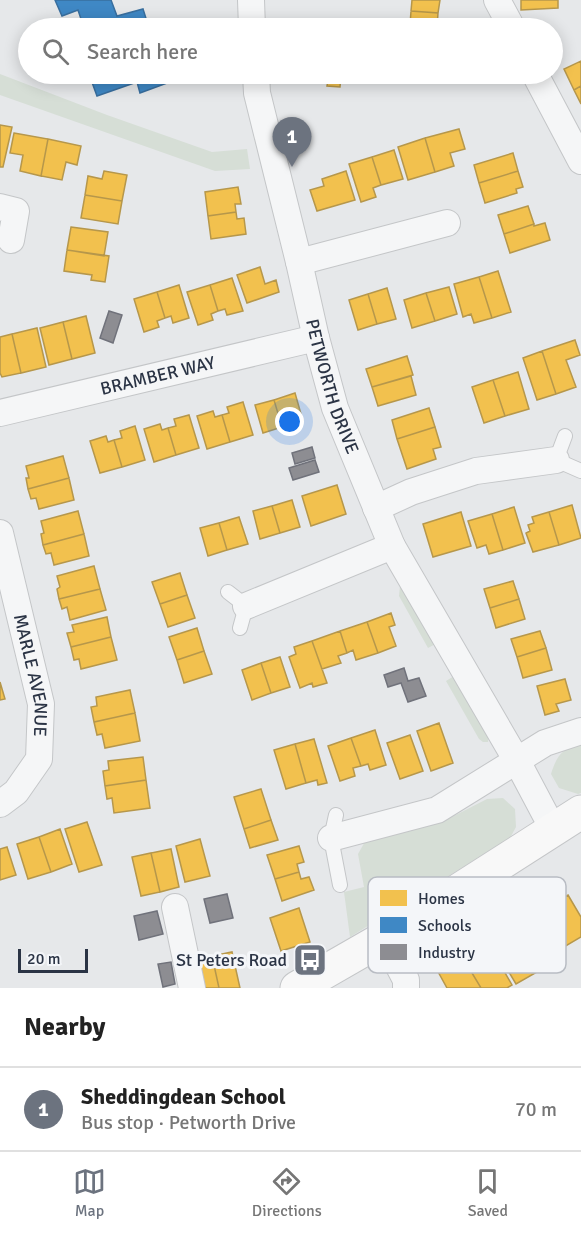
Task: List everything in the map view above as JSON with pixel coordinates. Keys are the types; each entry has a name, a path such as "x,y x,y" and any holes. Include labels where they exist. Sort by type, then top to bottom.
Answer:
{"street":[{"path":"251,0 252,18"},
{"path":"497,0 507,18"},
{"name":"PETWORTH DRIVE","path":"257,84 316,338 335,408 392,546 517,761 553,829"},
{"path":"540,84 581,161"},
{"path":"0,207 16,211 11,240"},
{"path":"300,262 447,223"},
{"name":"BRAMBER WAY","path":"0,413 316,338"},
{"path":"376,508 411,492 476,471 556,460"},
{"name":"MARLE AVENUE","path":"0,533 41,704 39,759 16,792 0,804"},
{"path":"238,608 392,546"},
{"path":"333,827 437,810 544,743 581,731"},
{"path":"479,877 581,812"},
{"path":"175,907 192,988"},
{"path":"297,988 368,947"},
{"path":"402,973 406,980 406,988"}],"lane":[{"path":"565,436 556,460 581,471"},
{"path":"333,827 340,885"}],"shaded area":[{"path":"0,74 18,81 18,84 26,84 212,152 247,149 250,169 215,171 0,95"},
{"path":"408,581 441,641 428,648 399,596 400,586"},
{"path":"459,673 489,730 488,742 479,739 446,681"},
{"path":"581,743 581,793 578,794 559,788 551,774 561,754"},
{"path":"503,798 515,809 516,827 510,838 447,877 368,877 368,926 350,937 344,892 364,887 358,854 367,838 444,821 487,799"}],"building: Homes":[{"path":"412,0 440,0 438,13 411,11"},
{"path":"521,0 558,0 558,8 521,10"},
{"path":"411,11 438,13 438,18 410,18"},
{"path":"581,61 581,86 574,90 564,69"},
{"path":"327,84 340,84 340,87 327,86"},
{"path":"581,86 581,104 574,90"},
{"path":"0,125 12,127 3,167 0,167"},
{"path":"459,129 465,149 450,153 454,166 435,172 425,138"},
{"path":"14,133 48,139 41,176 20,171 23,155 10,153"},
{"path":"425,138 435,172 408,180 398,147"},
{"path":"48,139 81,146 77,165 66,162 62,180 41,176"},
{"path":"394,150 403,179 381,185 372,157"},
{"path":"513,153 518,171 479,183 474,165"},
{"path":"372,157 381,185 373,188 376,197 361,202 349,164"},
{"path":"104,171 127,175 122,201 85,195 88,176 102,179"},
{"path":"346,171 355,200 317,211 310,190 324,186 322,179"},
{"path":"518,171 523,187 516,189 517,193 485,203 479,183"},
{"path":"238,187 241,204 235,204 236,212 208,216 205,192"},
{"path":"85,195 122,201 118,224 81,218"},
{"path":"528,206 534,224 504,234 498,215"},
{"path":"236,212 237,219 244,218 246,234 211,239 208,216"},
{"path":"545,223 550,240 510,253 504,234 534,224 534,226"},
{"path":"71,227 108,232 104,256 67,250"},
{"path":"67,250 109,256 105,282 91,280 92,275 64,271"},
{"path":"260,267 265,284 276,280 279,292 247,303 237,275"},
{"path":"498,271 511,312 492,318 479,277"},
{"path":"479,277 492,318 474,323 471,314 463,317 454,284"},
{"path":"232,278 243,311 227,315 225,309 218,311 210,285"},
{"path":"179,285 189,318 173,323 171,316 165,318 157,292"},
{"path":"210,285 218,311 211,314 213,320 198,325 187,292"},
{"path":"449,287 457,314 435,321 426,293"},
{"path":"387,288 396,319 377,324 368,294"},
{"path":"157,292 165,318 157,321 159,327 144,332 134,299"},
{"path":"426,293 435,321 412,328 404,300"},
{"path":"368,294 377,324 358,330 349,300"},
{"path":"86,316 95,353 72,359 63,322"},
{"path":"63,322 72,359 49,365 40,328"},
{"path":"37,328 46,367 21,373 12,334"},
{"path":"12,334 21,373 2,377 0,337"},
{"path":"575,340 580,355 566,360 576,387 556,394 542,351"},
{"path":"542,351 556,394 537,400 523,358"},
{"path":"407,356 413,375 372,387 366,369"},
{"path":"518,372 529,409 505,416 493,380"},
{"path":"411,376 416,395 378,406 372,387"},
{"path":"493,380 505,416 484,423 472,387"},
{"path":"295,393 303,421 282,427 274,400"},
{"path":"274,400 282,427 263,433 255,405"},
{"path":"243,402 253,435 230,442 222,415 229,413 227,407"},
{"path":"429,408 435,427 397,439 392,420"},
{"path":"213,411 215,417 222,415 230,442 207,449 197,416"},
{"path":"189,415 199,448 176,455 168,428 176,426 174,419"},
{"path":"160,424 162,430 168,428 176,455 154,462 144,429"},
{"path":"135,426 145,460 122,467 114,440 122,438 120,431"},
{"path":"435,427 441,447 433,449 436,459 407,469 397,439"},
{"path":"106,436 108,442 114,440 122,467 100,473 90,441"},
{"path":"63,456 69,478 28,489 26,478 29,478 26,466"},
{"path":"69,478 74,500 39,509 36,498 31,499 28,489"},
{"path":"337,485 346,514 311,526 302,496"},
{"path":"292,500 300,527 280,533 272,506"},
{"path":"572,505 581,538 559,545 549,512"},
{"path":"272,506 280,533 260,539 253,511"},
{"path":"514,507 525,543 503,550 492,514"},
{"path":"78,511 84,534 43,545 41,534 44,533 41,521"},
{"path":"461,512 471,546 433,557 423,524"},
{"path":"549,512 559,545 533,552 526,533 530,531 528,525 534,523 532,517"},
{"path":"492,514 503,550 489,554 486,545 477,548 468,521"},
{"path":"239,517 248,544 227,550 219,523"},
{"path":"219,523 227,550 208,556 200,528"},
{"path":"84,534 89,556 54,565 51,553 46,554 43,545"},
{"path":"94,566 100,589 59,599 57,589 60,587 57,576"},
{"path":"180,573 187,595 160,604 152,582"},
{"path":"513,581 519,599 490,608 484,589"},
{"path":"100,589 106,610 70,620 67,607 62,609 59,599"},
{"path":"187,595 195,618 168,627 160,604"},
{"path":"519,599 525,619 496,628 490,608"},
{"path":"391,613 395,625 389,627 396,646 378,653 367,622"},
{"path":"107,617 111,637 71,647 67,633 74,632 72,625"},
{"path":"367,622 378,653 356,660 353,650 347,653 340,631"},
{"path":"197,628 204,651 177,660 169,637"},
{"path":"340,631 347,653 338,656 341,663 322,669 312,641"},
{"path":"540,631 546,648 517,657 511,639"},
{"path":"111,637 117,660 81,669 79,659 74,660 71,647"},
{"path":"312,641 327,683 313,687 312,683 300,688 289,657 296,654 294,647"},
{"path":"546,648 552,670 523,678 517,657"},
{"path":"204,651 212,674 184,683 177,660"},
{"path":"280,657 290,687 271,693 261,663"},
{"path":"261,663 271,693 252,700 242,670"},
{"path":"565,679 571,700 556,704 559,711 545,715 537,686"},
{"path":"0,682 5,699 0,700"},
{"path":"130,690 135,713 94,722 91,707 97,706 96,697"},
{"path":"135,713 140,741 105,748 102,734 97,735 94,722"},
{"path":"439,723 453,763 431,771 417,731"},
{"path":"375,730 386,765 370,770 368,764 361,766 351,738"},
{"path":"410,735 423,771 400,779 387,743"},
{"path":"351,738 361,766 353,768 355,776 340,781 328,746"},
{"path":"314,739 327,783 318,785 317,780 306,783 295,744"},
{"path":"295,744 306,783 286,789 274,750"},
{"path":"143,757 146,780 105,786 103,771 109,770 108,761"},
{"path":"146,780 150,808 114,813 112,798 107,799 105,786"},
{"path":"261,789 271,820 244,829 234,797"},
{"path":"271,820 278,840 250,848 244,829"},
{"path":"87,822 102,865 79,872 65,829"},
{"path":"60,829 72,864 51,872 39,837"},
{"path":"39,837 51,872 28,879 17,844"},
{"path":"200,839 210,876 185,882 176,846"},
{"path":"299,846 304,862 297,864 299,872 275,879 267,855"},
{"path":"7,847 16,875 0,880 0,849"},
{"path":"171,849 179,887 160,892 151,853"},
{"path":"151,853 160,892 141,896 132,857"},
{"path":"299,872 301,879 309,877 314,890 282,901 275,879"},
{"path":"568,895 581,917 581,937 566,946 566,896"},
{"path":"299,908 310,942 281,951 270,918"},
{"path":"232,952 240,988 219,988 212,956"},
{"path":"212,956 219,988 199,988 193,960"},
{"path":"439,973 472,973 481,988 447,988"},
{"path":"472,973 505,973 512,985 507,988 481,988"},
{"path":"509,973 535,973 516,984"}],"building: Schools":[{"path":"55,0 111,0 117,16 143,9 146,18 81,18 78,10 62,16"},
{"path":"93,84 131,84 97,96"},
{"path":"138,84 164,84 140,93"}],"building: Industry":[{"path":"109,311 122,315 113,343 100,338"},
{"path":"312,447 315,458 295,464 292,453"},
{"path":"315,460 319,472 293,480 289,468"},
{"path":"404,668 408,681 419,678 426,696 408,702 401,683 388,687 384,675"},
{"path":"227,894 233,918 210,923 204,899"},
{"path":"157,911 163,934 139,940 134,916"},
{"path":"171,962 175,984 163,987 158,964"}],"place":[{"name":"Sheddingdean School","path":"292,167"},
{"name":"St Peters Road","path":"310,960"}]}
